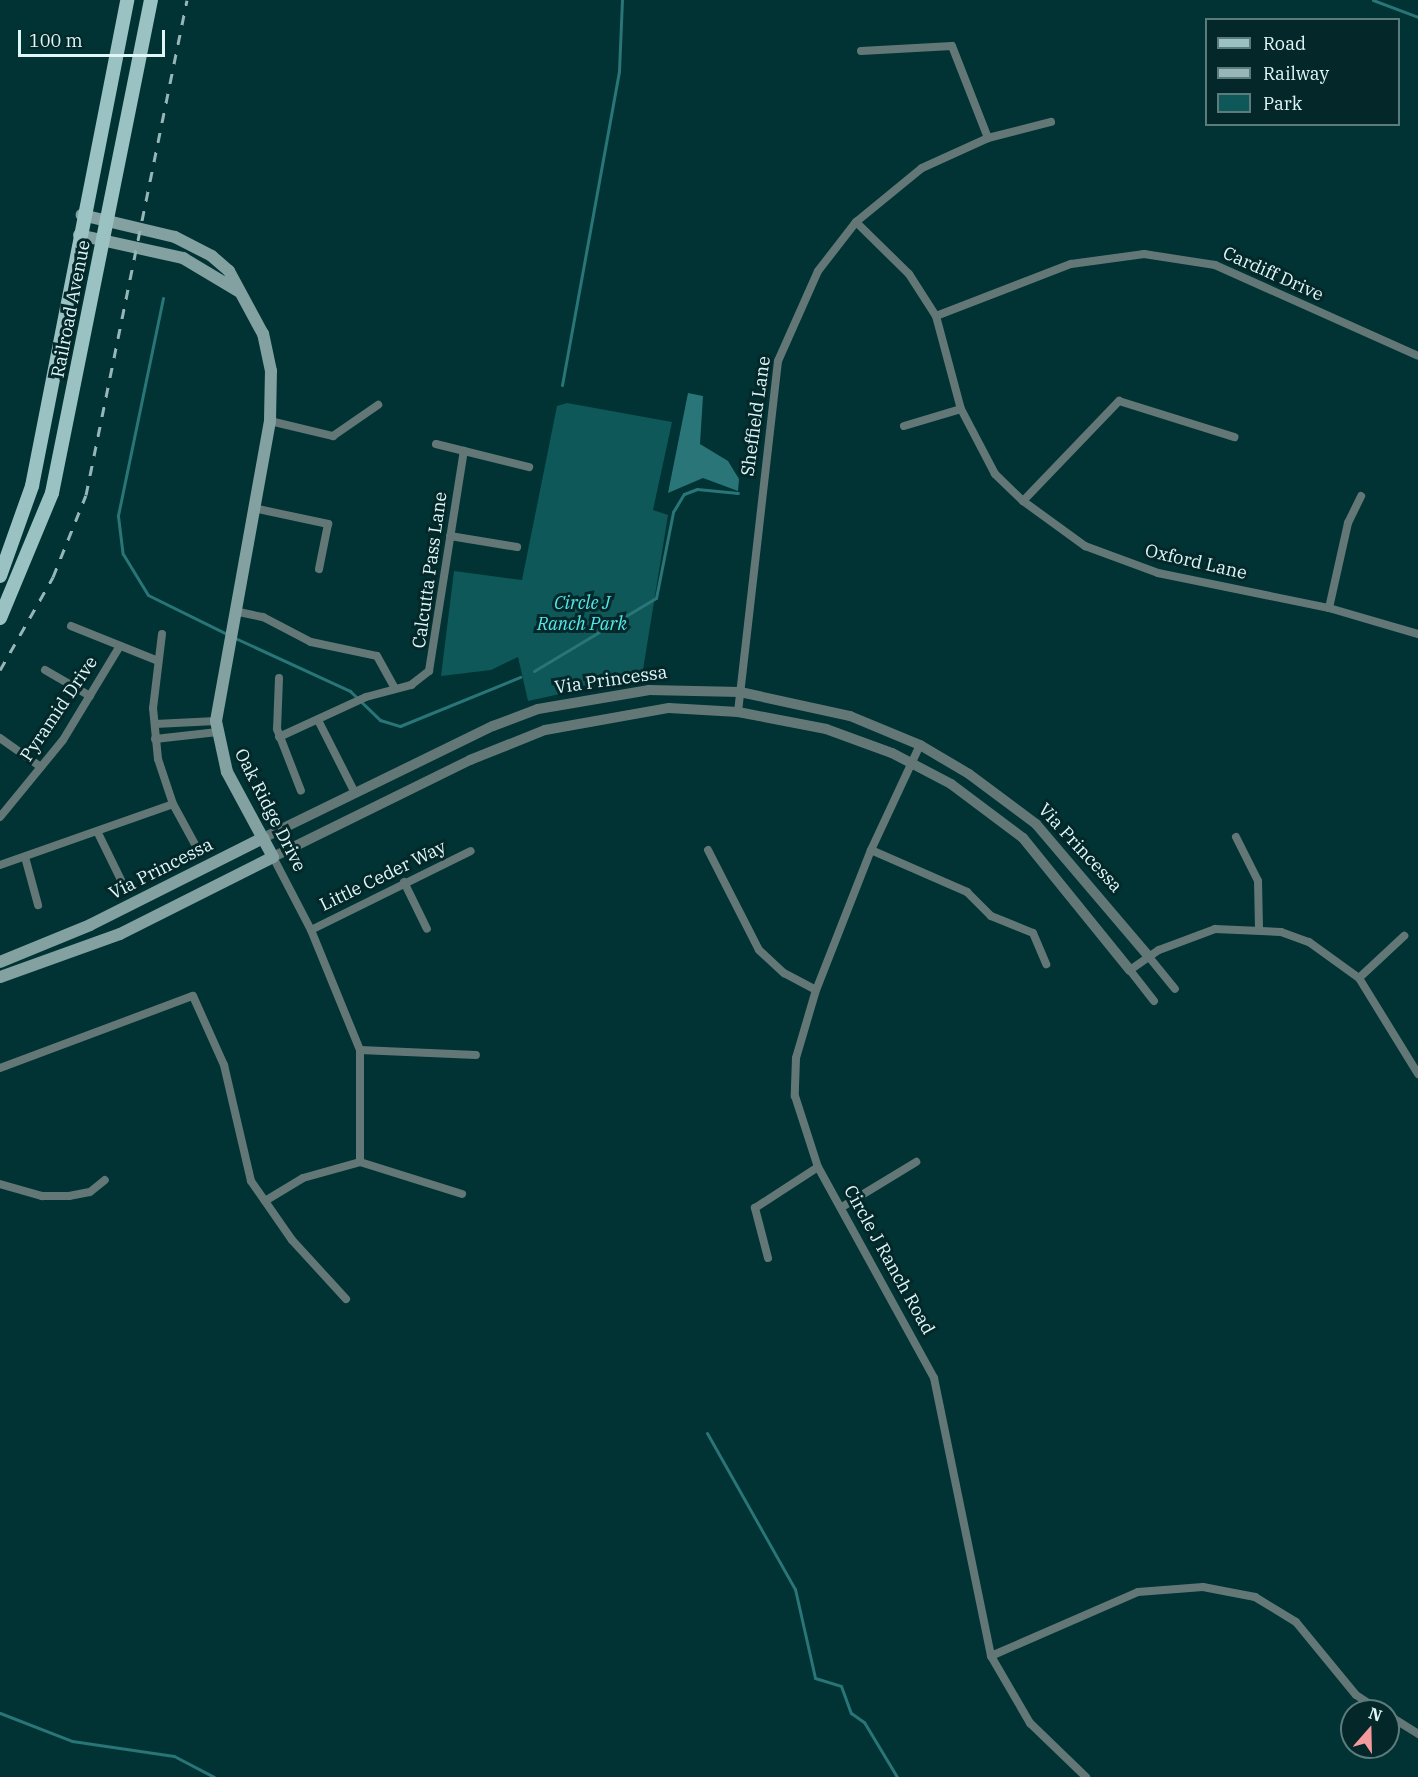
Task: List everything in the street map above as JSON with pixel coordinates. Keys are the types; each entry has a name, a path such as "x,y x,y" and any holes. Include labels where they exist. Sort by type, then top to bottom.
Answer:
{"main road":[{"name":"Railroad Avenue","path":"0,576 32,486 82,215 127,0"},
{"name":"Railroad Avenue","path":"0,618 52,493 152,0"},
{"name":"Oak Ridge Drive","path":"82,215 193,245 229,271 269,354 270,421 234,611 217,726 227,772 273,857"},
{"path":"79,235 183,258 238,291"},
{"name":"Via Princessa","path":"0,962 90,925 263,838"},
{"name":"Via Princessa","path":"0,977 120,934 273,857"}],"street":[{"path":"861,51 952,46 988,138"},
{"name":"Sheffield Lane","path":"738,712 778,361 818,271 856,222 922,168 988,138 1051,122"},
{"name":"Oxford Lane","path":"856,222 909,274 936,316 961,409 995,474 1023,501 1084,546 1158,573 1329,608 1418,634"},
{"name":"Cardiff Drive","path":"936,316 1071,264 1144,254 1215,265 1418,356"},
{"path":"1023,501 1119,401 1234,437"},
{"path":"270,421 333,436 378,405"},
{"path":"904,426 961,409"},
{"path":"436,444 529,467"},
{"name":"Calcutta Pass Lane","path":"279,737 319,722 366,697 423,678 436,653 450,536 464,451"},
{"path":"1329,608 1347,523 1361,496"},
{"path":"253,508 328,524 319,569"},
{"path":"450,536 517,547"},
{"path":"234,611 263,617 311,642 377,656 395,688"},
{"path":"70,626 156,660"},
{"path":"162,634 156,660 155,739 173,804 197,848"},
{"name":"Pyramid Drive","path":"0,816 41,767 90,696 120,646"},
{"path":"45,670 90,696"},
{"path":"279,678 279,737 301,791"},
{"name":"Via Princessa","path":"263,838 355,793 538,710 649,690 740,692 850,716 920,745 1036,824 1175,988"},
{"name":"Via Princessa","path":"273,857 471,760 545,730 669,708 738,712 826,729 912,763 986,808 1023,838 1154,1001"},
{"path":"319,722 355,793"},
{"path":"155,724 217,726"},
{"path":"155,739 217,726"},
{"path":"0,738 41,767"},
{"name":"Circle J Ranch Road","path":"920,745 871,850 816,990 796,1058 795,1096 818,1167 934,1378 991,1656 1030,1723 1086,1777"},
{"path":"0,865 98,833 173,804"},
{"path":"98,833 121,880"},
{"path":"1236,837 1258,881 1259,928"},
{"path":"708,850 759,950 784,973 816,990"},
{"path":"871,850 967,892 992,916 1033,933 1046,964"},
{"name":"Little Ceder Way","path":"311,930 404,882 471,851"},
{"path":"25,857 38,905"},
{"name":"Oak Ridge Drive","path":"273,857 311,930 360,1050 360,1162"},
{"path":"404,882 427,929"},
{"path":"1130,970 1185,936 1215,929 1259,928 1309,942 1359,978 1418,1074"},
{"path":"1359,978 1404,936"},
{"path":"0,1068 193,996 224,1065 251,1181 292,1240 346,1299"},
{"path":"360,1050 476,1055"},
{"path":"265,1201 303,1178 360,1162 462,1194"},
{"path":"842,1207 916,1162"},
{"path":"768,1258 755,1208 818,1167"},
{"path":"0,1184 42,1196 69,1196 90,1192 105,1180"},
{"path":"991,1656 1138,1592 1203,1587 1255,1597 1296,1622 1356,1695 1362,1699"},
{"path":"1400,1723 1418,1734"}],"green space":[{"name":"Circle J Ranch Park","path":"567,403 672,422 653,510 668,515 642,676 528,701 518,657 491,670 441,676 454,571 522,580 557,406"}],"shaded area":[{"path":"688,393 703,396 700,444 728,461 739,479 738,491 703,478 668,493"}],"waterway":[{"path":"562,385 619,71 622,0"},
{"path":"1373,0 1418,17"},
{"path":"163,298 118,516 123,554 148,595 229,635"},
{"path":"534,671 656,598 673,512 684,494 697,489 738,493"},
{"path":"235,638 350,691 380,720 400,726 520,677"},
{"path":"707,1433 795,1589 815,1678 841,1686 851,1713 864,1722 897,1777"},
{"path":"0,1713 72,1741 174,1756 214,1777"}],"railway":[{"path":"0,670 53,577 86,495 187,0"}]}
